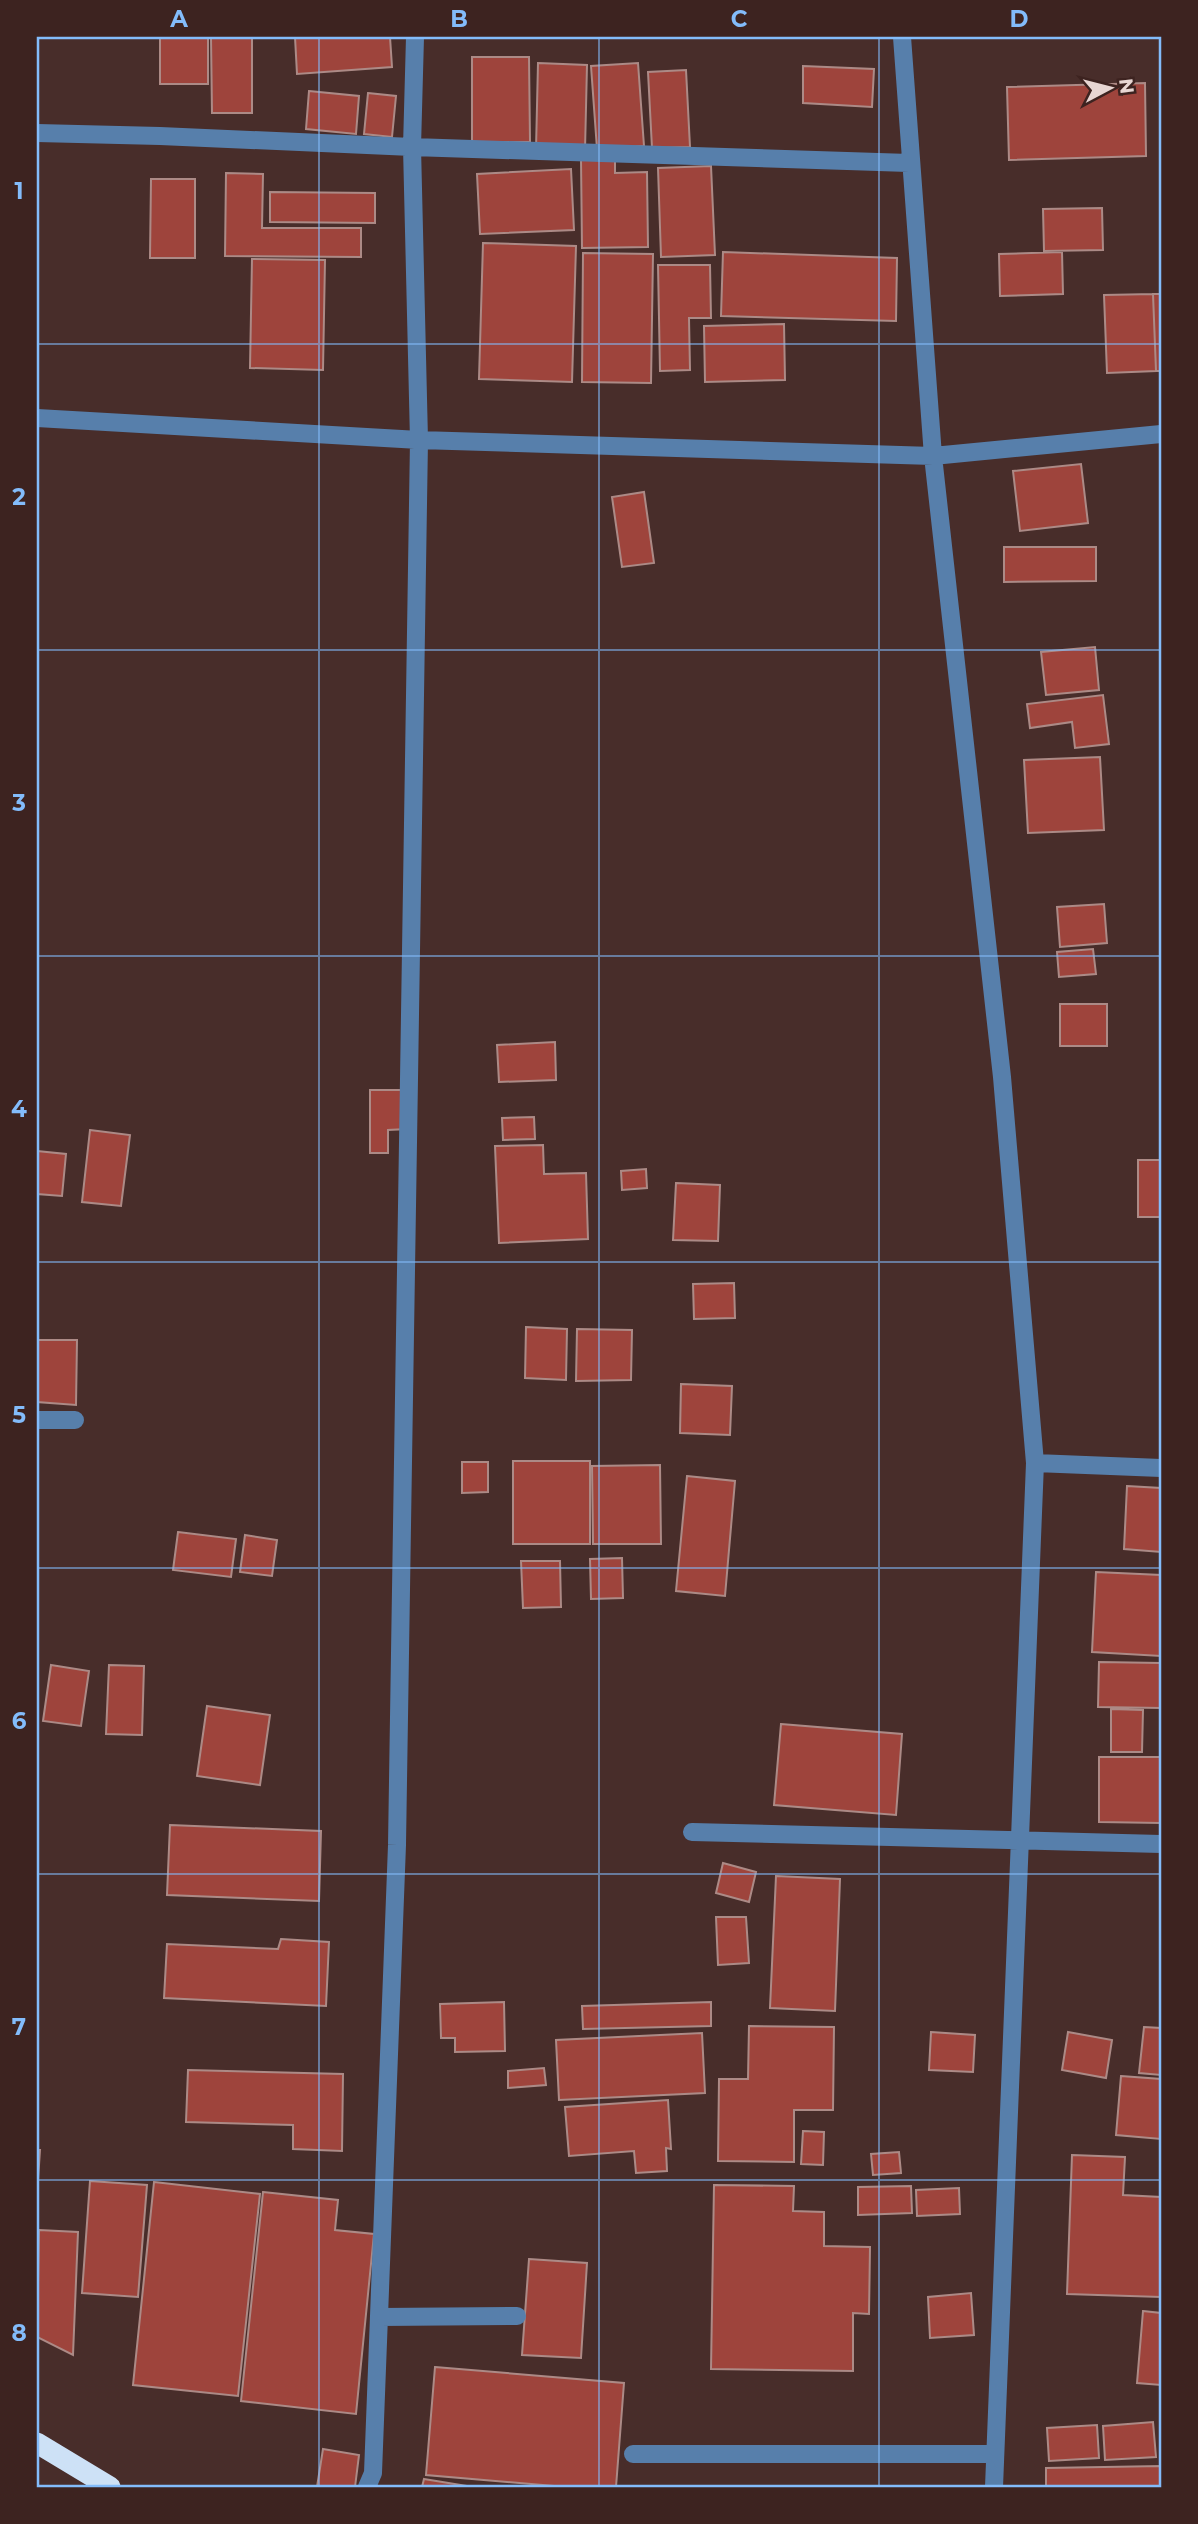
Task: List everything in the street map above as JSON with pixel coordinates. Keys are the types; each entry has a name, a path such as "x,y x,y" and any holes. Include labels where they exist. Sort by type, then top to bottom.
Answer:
{"highway":[{"path":"37,2443 110,2487"}],"street":[{"path":"367,2487 373,2473 397,1845 419,440 412,147 415,37"},
{"path":"902,37 909,163 933,456 1002,1077 1035,1463 994,2487"},
{"path":"37,132 909,163"},
{"path":"37,418 419,440 933,456 1161,434"},
{"path":"37,1420 75,1420"},
{"path":"1035,1463 1161,1468"},
{"path":"692,1832 1161,1844"},
{"path":"379,2317 517,2316"},
{"path":"633,2454 995,2454"}],"building":[{"path":"160,37 208,37 208,84 160,84"},
{"path":"211,37 252,37 252,113 212,113"},
{"path":"295,37 390,37 392,67 297,74"},
{"path":"472,57 529,57 530,142 472,142"},
{"path":"538,63 587,65 585,150 536,149"},
{"path":"638,63 644,146 597,149 591,66"},
{"path":"803,66 874,69 872,107 803,103"},
{"path":"686,70 690,147 652,148 648,72"},
{"path":"1145,83 1146,156 1009,160 1007,87"},
{"path":"309,91 359,96 356,134 306,129"},
{"path":"368,93 396,96 392,137 364,134"},
{"path":"581,159 615,159 615,173 647,172 648,247 582,248"},
{"path":"711,166 715,255 661,257 658,168"},
{"path":"571,169 574,230 480,234 477,174"},
{"path":"226,173 263,174 262,228 361,228 361,257 225,256"},
{"path":"151,179 195,179 195,258 150,258"},
{"path":"270,192 375,193 375,223 270,222"},
{"path":"1102,208 1103,250 1044,251 1043,209"},
{"path":"483,243 576,246 572,382 479,379"},
{"path":"723,252 897,258 896,321 721,316"},
{"path":"1062,252 1063,294 1000,296 999,254"},
{"path":"583,253 653,254 651,383 582,382"},
{"path":"252,259 325,260 323,370 250,368"},
{"path":"658,265 710,265 711,318 689,318 690,370 660,371"},
{"path":"1153,294 1156,371 1107,373 1104,295"},
{"path":"1153,294 1161,294 1161,371 1156,371"},
{"path":"784,324 785,380 705,382 704,326"},
{"path":"1081,464 1088,523 1020,531 1013,471"},
{"path":"644,492 654,563 622,567 612,497"},
{"path":"1004,547 1096,547 1096,581 1004,582"},
{"path":"1095,647 1099,690 1046,695 1041,652"},
{"path":"1103,695 1109,744 1075,748 1072,722 1030,728 1027,704"},
{"path":"1100,757 1104,830 1028,833 1024,760"},
{"path":"1104,904 1107,943 1060,947 1057,907"},
{"path":"1093,949 1096,974 1059,977 1057,952"},
{"path":"1060,1004 1107,1004 1107,1046 1060,1046"},
{"path":"555,1042 556,1080 499,1082 497,1045"},
{"path":"370,1090 408,1090 408,1129 388,1130 388,1153 370,1153"},
{"path":"534,1117 535,1139 503,1140 502,1118"},
{"path":"90,1130 130,1135 121,1206 82,1202"},
{"path":"543,1145 544,1174 586,1173 588,1239 499,1243 495,1146"},
{"path":"37,1151 66,1154 62,1196 37,1194"},
{"path":"1138,1160 1161,1160 1161,1217 1138,1217"},
{"path":"646,1169 647,1188 622,1190 621,1171"},
{"path":"676,1183 720,1185 718,1241 673,1240"},
{"path":"734,1283 735,1318 694,1319 693,1284"},
{"path":"526,1327 567,1329 566,1380 525,1378"},
{"path":"577,1329 632,1330 631,1380 576,1381"},
{"path":"38,1340 77,1340 76,1405 37,1402"},
{"path":"681,1384 732,1386 730,1435 680,1433"},
{"path":"513,1461 590,1461 590,1544 513,1544"},
{"path":"462,1462 488,1462 488,1492 462,1493"},
{"path":"660,1465 661,1544 593,1544 592,1466"},
{"path":"687,1476 735,1481 725,1596 676,1591"},
{"path":"1127,1486 1161,1488 1161,1552 1124,1549"},
{"path":"178,1532 236,1539 231,1577 173,1570"},
{"path":"245,1535 277,1540 272,1576 240,1572"},
{"path":"622,1558 623,1598 591,1599 590,1559"},
{"path":"521,1561 560,1561 561,1607 523,1608"},
{"path":"1096,1572 1161,1575 1161,1656 1092,1652"},
{"path":"1099,1662 1161,1663 1161,1708 1098,1707"},
{"path":"51,1665 89,1671 81,1726 43,1721"},
{"path":"109,1665 144,1666 142,1735 106,1734"},
{"path":"207,1706 270,1715 260,1785 197,1776"},
{"path":"1111,1709 1143,1710 1142,1752 1111,1752"},
{"path":"781,1724 902,1734 896,1815 774,1805"},
{"path":"1099,1757 1161,1757 1161,1823 1099,1822"},
{"path":"170,1825 321,1831 319,1901 167,1895"},
{"path":"723,1863 756,1872 749,1902 716,1893"},
{"path":"776,1876 840,1879 835,2011 770,2008"},
{"path":"716,1917 746,1917 749,1963 718,1965"},
{"path":"281,1939 329,1942 326,2006 164,1998 167,1944 278,1949"},
{"path":"504,2002 505,2051 455,2052 455,2038 441,2038 440,2004"},
{"path":"711,2002 711,2026 583,2029 582,2006"},
{"path":"749,2026 834,2027 833,2110 794,2110 794,2162 718,2161 719,2079 748,2079"},
{"path":"1144,2027 1161,2028 1161,2075 1139,2073"},
{"path":"931,2032 975,2035 973,2072 929,2070"},
{"path":"1068,2032 1112,2040 1106,2078 1062,2070"},
{"path":"702,2033 705,2093 559,2100 556,2040"},
{"path":"544,2068 546,2085 508,2088 508,2071"},
{"path":"188,2070 343,2074 342,2151 293,2149 293,2125 186,2122"},
{"path":"1121,2076 1161,2079 1161,2139 1116,2135"},
{"path":"668,2100 671,2149 666,2148 667,2171 636,2173 634,2151 569,2156 565,2107"},
{"path":"803,2131 824,2132 823,2165 801,2164"},
{"path":"37,2150 40,2150 37,2195"},
{"path":"899,2152 901,2173 873,2175 871,2154"},
{"path":"1072,2155 1125,2157 1123,2195 1161,2197 1161,2297 1067,2294"},
{"path":"90,2181 147,2185 138,2297 82,2293"},
{"path":"154,2182 260,2194 238,2396 133,2385"},
{"path":"714,2185 794,2186 793,2211 824,2212 824,2246 870,2247 869,2314 853,2313 853,2371 711,2369"},
{"path":"911,2186 912,2213 858,2215 858,2187"},
{"path":"959,2188 960,2214 917,2216 916,2190"},
{"path":"263,2192 338,2200 335,2230 374,2234 356,2414 241,2401"},
{"path":"39,2230 78,2232 73,2355 37,2337"},
{"path":"529,2259 587,2263 581,2358 522,2355"},
{"path":"971,2293 974,2335 930,2338 928,2297"},
{"path":"1143,2311 1161,2313 1161,2385 1137,2383"},
{"path":"435,2367 624,2383 616,2487 566,2487 426,2475"},
{"path":"1153,2422 1156,2457 1105,2460 1103,2426"},
{"path":"1097,2425 1099,2458 1049,2461 1047,2428"},
{"path":"323,2449 359,2455 355,2487 317,2487"},
{"path":"1161,2466 1161,2487 1046,2487 1046,2468"},
{"path":"424,2479 473,2487 422,2487"}]}
